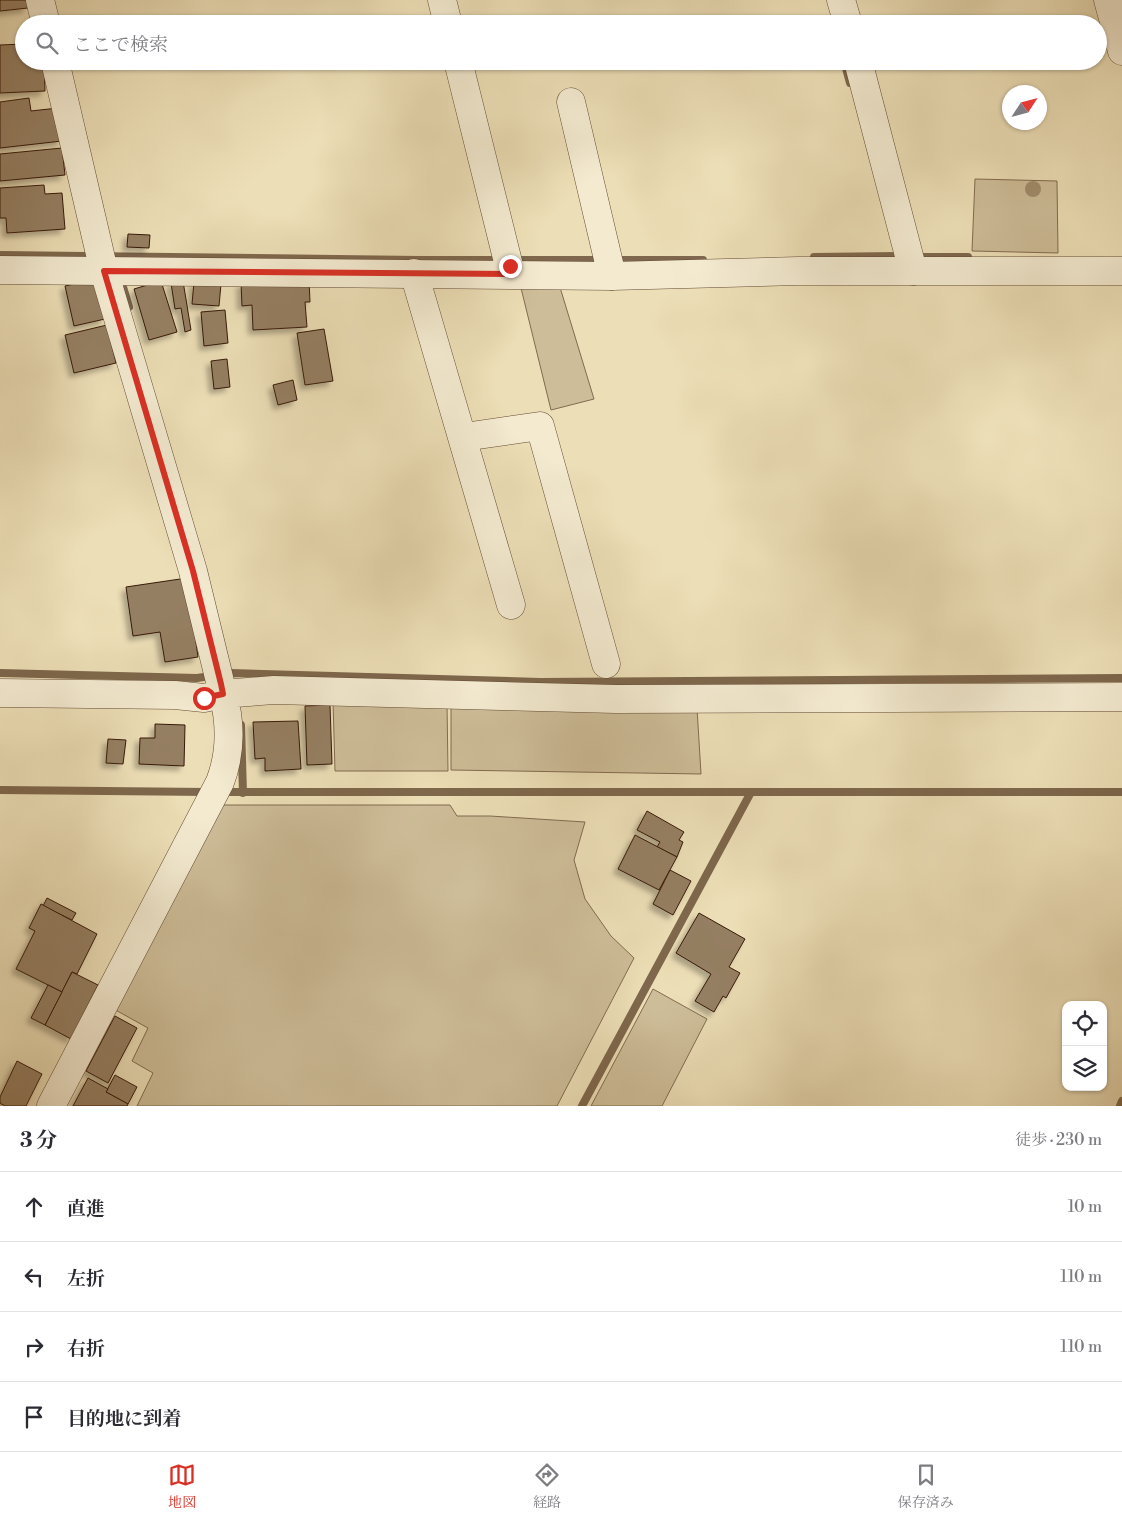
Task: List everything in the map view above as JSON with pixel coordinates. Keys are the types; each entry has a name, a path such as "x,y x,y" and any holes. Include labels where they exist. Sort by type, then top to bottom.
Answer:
{"street":[{"path":"40,0 44,15"},
{"path":"442,0 446,15"},
{"path":"841,0 845,15"},
{"path":"1108,0 1122,51"},
{"path":"51,1106 220,782 228,762 229,734 226,685 108,265 57,70"},
{"path":"460,70 509,264"},
{"path":"860,70 913,271"},
{"path":"570,102 610,267"},
{"path":"0,270 108,265 414,273 509,264 913,271 1122,271"},
{"path":"414,273 464,438 511,605"},
{"path":"464,438 540,426 606,664"},
{"path":"0,693 175,695 204,698 226,685 274,690 616,698 1122,697"}],"shaded area":[{"path":"975,179 1057,181 1058,253 972,251"},
{"path":"520,284 559,284 594,399 551,410"},
{"path":"333,701 447,704 448,771 335,771"},
{"path":"451,704 697,708 701,774 451,770"},
{"path":"221,805 450,805 457,816 490,816 585,822 574,860 585,899 611,936 634,958 557,1106 137,1106 153,1073 132,1061 148,1028 112,1008"},
{"path":"653,989 707,1019 662,1106 591,1106"}],"building":[{"path":"0,0 27,0 28,8 0,11"},
{"path":"15,44 15,70 44,70 45,91 0,93 0,45"},
{"path":"29,98 31,111 58,108 62,141 0,148 0,102"},
{"path":"62,148 65,175 0,181 0,154"},
{"path":"44,185 45,194 62,193 65,229 7,233 6,218 0,218 0,188"},
{"path":"128,234 150,235 149,248 127,247"},
{"path":"96,279 105,319 74,326 65,286"},
{"path":"309,280 310,302 305,302 307,327 253,330 252,305 242,306 241,283"},
{"path":"161,281 177,332 149,340 134,289"},
{"path":"183,281 191,330 185,332 181,308 175,309 171,283"},
{"path":"194,282 221,284 219,306 192,304"},
{"path":"225,310 228,343 204,346 201,312"},
{"path":"107,325 116,363 74,373 65,335"},
{"path":"324,329 333,381 305,385 297,333"},
{"path":"227,359 230,387 214,389 211,361"},
{"path":"293,380 297,400 278,405 273,385"},
{"path":"187,578 198,657 165,662 160,632 133,636 126,587"},
{"path":"330,705 332,764 307,765 305,706"},
{"path":"298,721 301,769 265,771 265,758 255,759 253,722"},
{"path":"155,724 185,725 184,766 139,764 140,738 155,738"},
{"path":"108,739 126,740 123,764 106,763"},
{"path":"647,811 684,832 679,840 683,842 677,857 657,847 660,842 637,830"},
{"path":"635,835 677,857 659,890 618,869"},
{"path":"670,870 691,881 673,915 653,904"},
{"path":"47,898 76,913 72,920 43,906"},
{"path":"41,904 97,934 77,974 72,972 62,992 16,969 35,931 29,928"},
{"path":"699,913 745,939 729,967 740,973 726,998 723,996 714,1012 695,1001 711,974 676,953"},
{"path":"72,972 98,985 71,1039 45,1025"},
{"path":"48,985 62,992 45,1025 31,1018"},
{"path":"115,1016 137,1028 108,1083 86,1071"},
{"path":"17,1061 42,1074 26,1106 5,1106 0,1103 0,1097"},
{"path":"115,1075 137,1087 128,1104 106,1092"},
{"path":"88,1078 108,1089 106,1092 128,1104 127,1106 73,1106"}],"waterway":[{"path":"846,70 850,83"},
{"path":"0,255 419,260 703,260"},
{"path":"814,257 897,256"},
{"path":"923,257 968,257"},
{"path":"120,277 129,307"},
{"path":"0,673 197,678 231,673 540,682 1122,678"},
{"path":"241,725 243,793"},
{"path":"0,790 208,792"},
{"path":"222,792 1122,792"},
{"path":"582,1106 750,794"},
{"path":"1120,1106 1122,1101"}],"route":[{"path":"204,698 223,694 221,684 193,571 104,271 511,274 510,266"}]}
